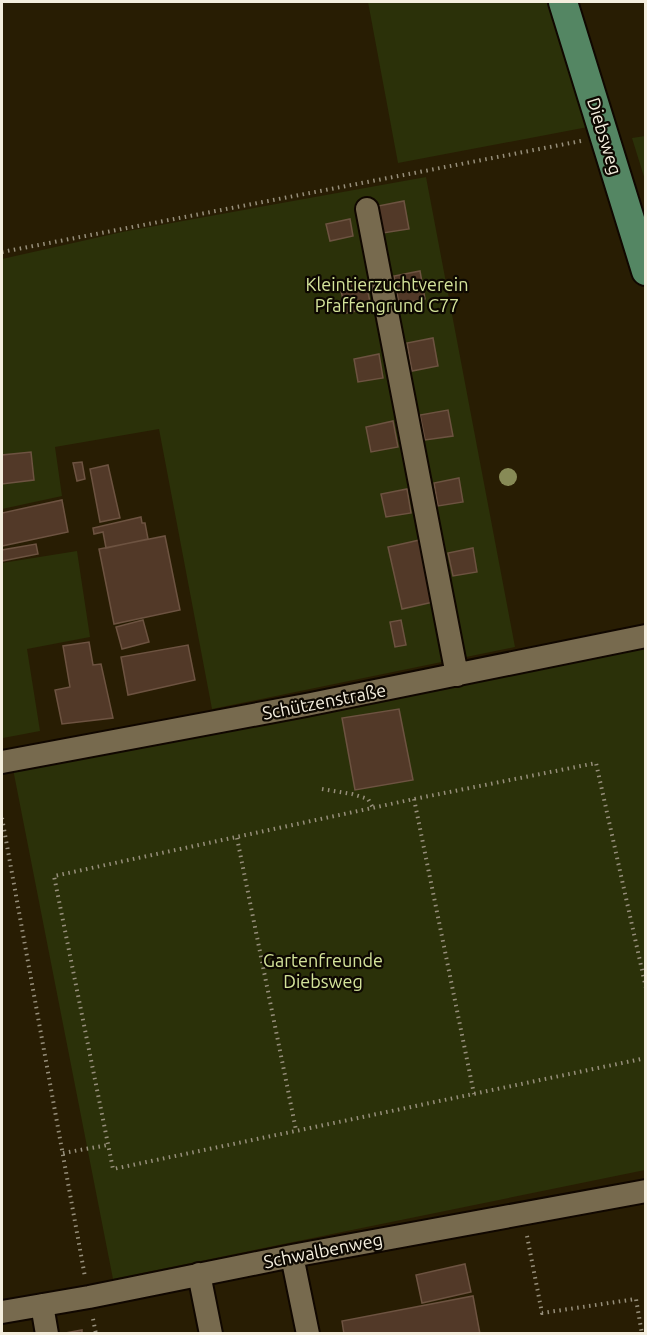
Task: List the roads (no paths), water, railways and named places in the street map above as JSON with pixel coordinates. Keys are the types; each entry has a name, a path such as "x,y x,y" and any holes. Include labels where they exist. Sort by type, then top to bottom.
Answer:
{"main road":[{"name":"Diebsweg","path":"563,2 645,271"}],"street":[{"path":"367,209 457,675"},
{"name":"Schützenstraße","path":"2,762 457,675 645,636"},
{"name":"Schwalbenweg","path":"2,1312 645,1191"},
{"path":"292,1256 308,1334"},
{"path":"199,1274 211,1334"},
{"path":"42,1305 47,1334"}],"park label":[{"name":"Kleintierzuchtverein Pfaffengrund C77","path":"387,294"},
{"name":"Gartenfreunde Diebsweg","path":"323,970"}]}
